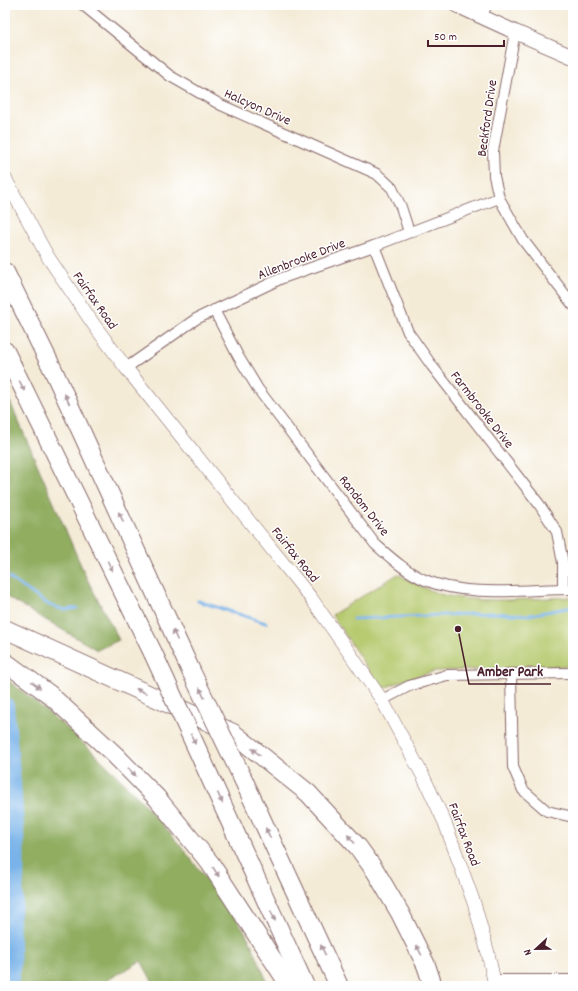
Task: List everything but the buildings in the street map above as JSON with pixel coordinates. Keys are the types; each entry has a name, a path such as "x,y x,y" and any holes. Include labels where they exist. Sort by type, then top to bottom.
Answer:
{"highway":[{"path":"5,272 54,372 191,671 339,986"},
{"path":"5,351 153,653 305,986"},
{"path":"5,629 233,734 308,793 358,847 376,872 400,913 426,965 433,986"},
{"path":"5,662 49,694 115,754 158,798 210,863 290,986"}],"main road":[{"path":"456,5 484,10 515,32 573,57"}],"street":[{"name":"Halcyon Drive","path":"83,5 170,76 221,105 377,174 392,188 409,232"},
{"name":"Beckford Drive","path":"515,32 493,151 494,176 498,198 523,240 573,305"},
{"name":"Fairfax Road","path":"5,178 32,230 64,282 126,368 311,598 382,700 424,778 445,823 474,903 495,983"},
{"name":"Allenbrooke Drive","path":"126,368 196,319 282,278 374,246 498,198"},
{"name":"Farmbrooke Drive","path":"374,246 408,332 432,366 539,504 557,532 568,589"},
{"name":"Random Drive","path":"214,310 238,356 258,389 375,544 399,564 424,580 460,590 511,591 568,589"},
{"path":"382,700 409,686 447,675 573,673"},
{"path":"511,675 513,767 523,790 547,811 573,817"},
{"path":"495,983 573,980"}],"green space":[{"path":"5,390 86,577 119,640 97,650 5,596"},
{"path":"398,574 435,592 448,596 478,600 573,597 573,666 435,671 381,689 332,615"},
{"path":"5,678 89,748 140,799 164,826 232,912 244,930 269,986 155,986 141,961 97,986 5,986"}],"waterway":[{"path":"5,575 49,605 65,610 77,608"},
{"path":"198,601 266,623"},
{"path":"353,619 490,613 529,615 573,607"},
{"path":"5,706 15,824 14,898 11,919 11,970 8,986"}],"place":[{"name":"Amber Park","path":"458,629"}]}
